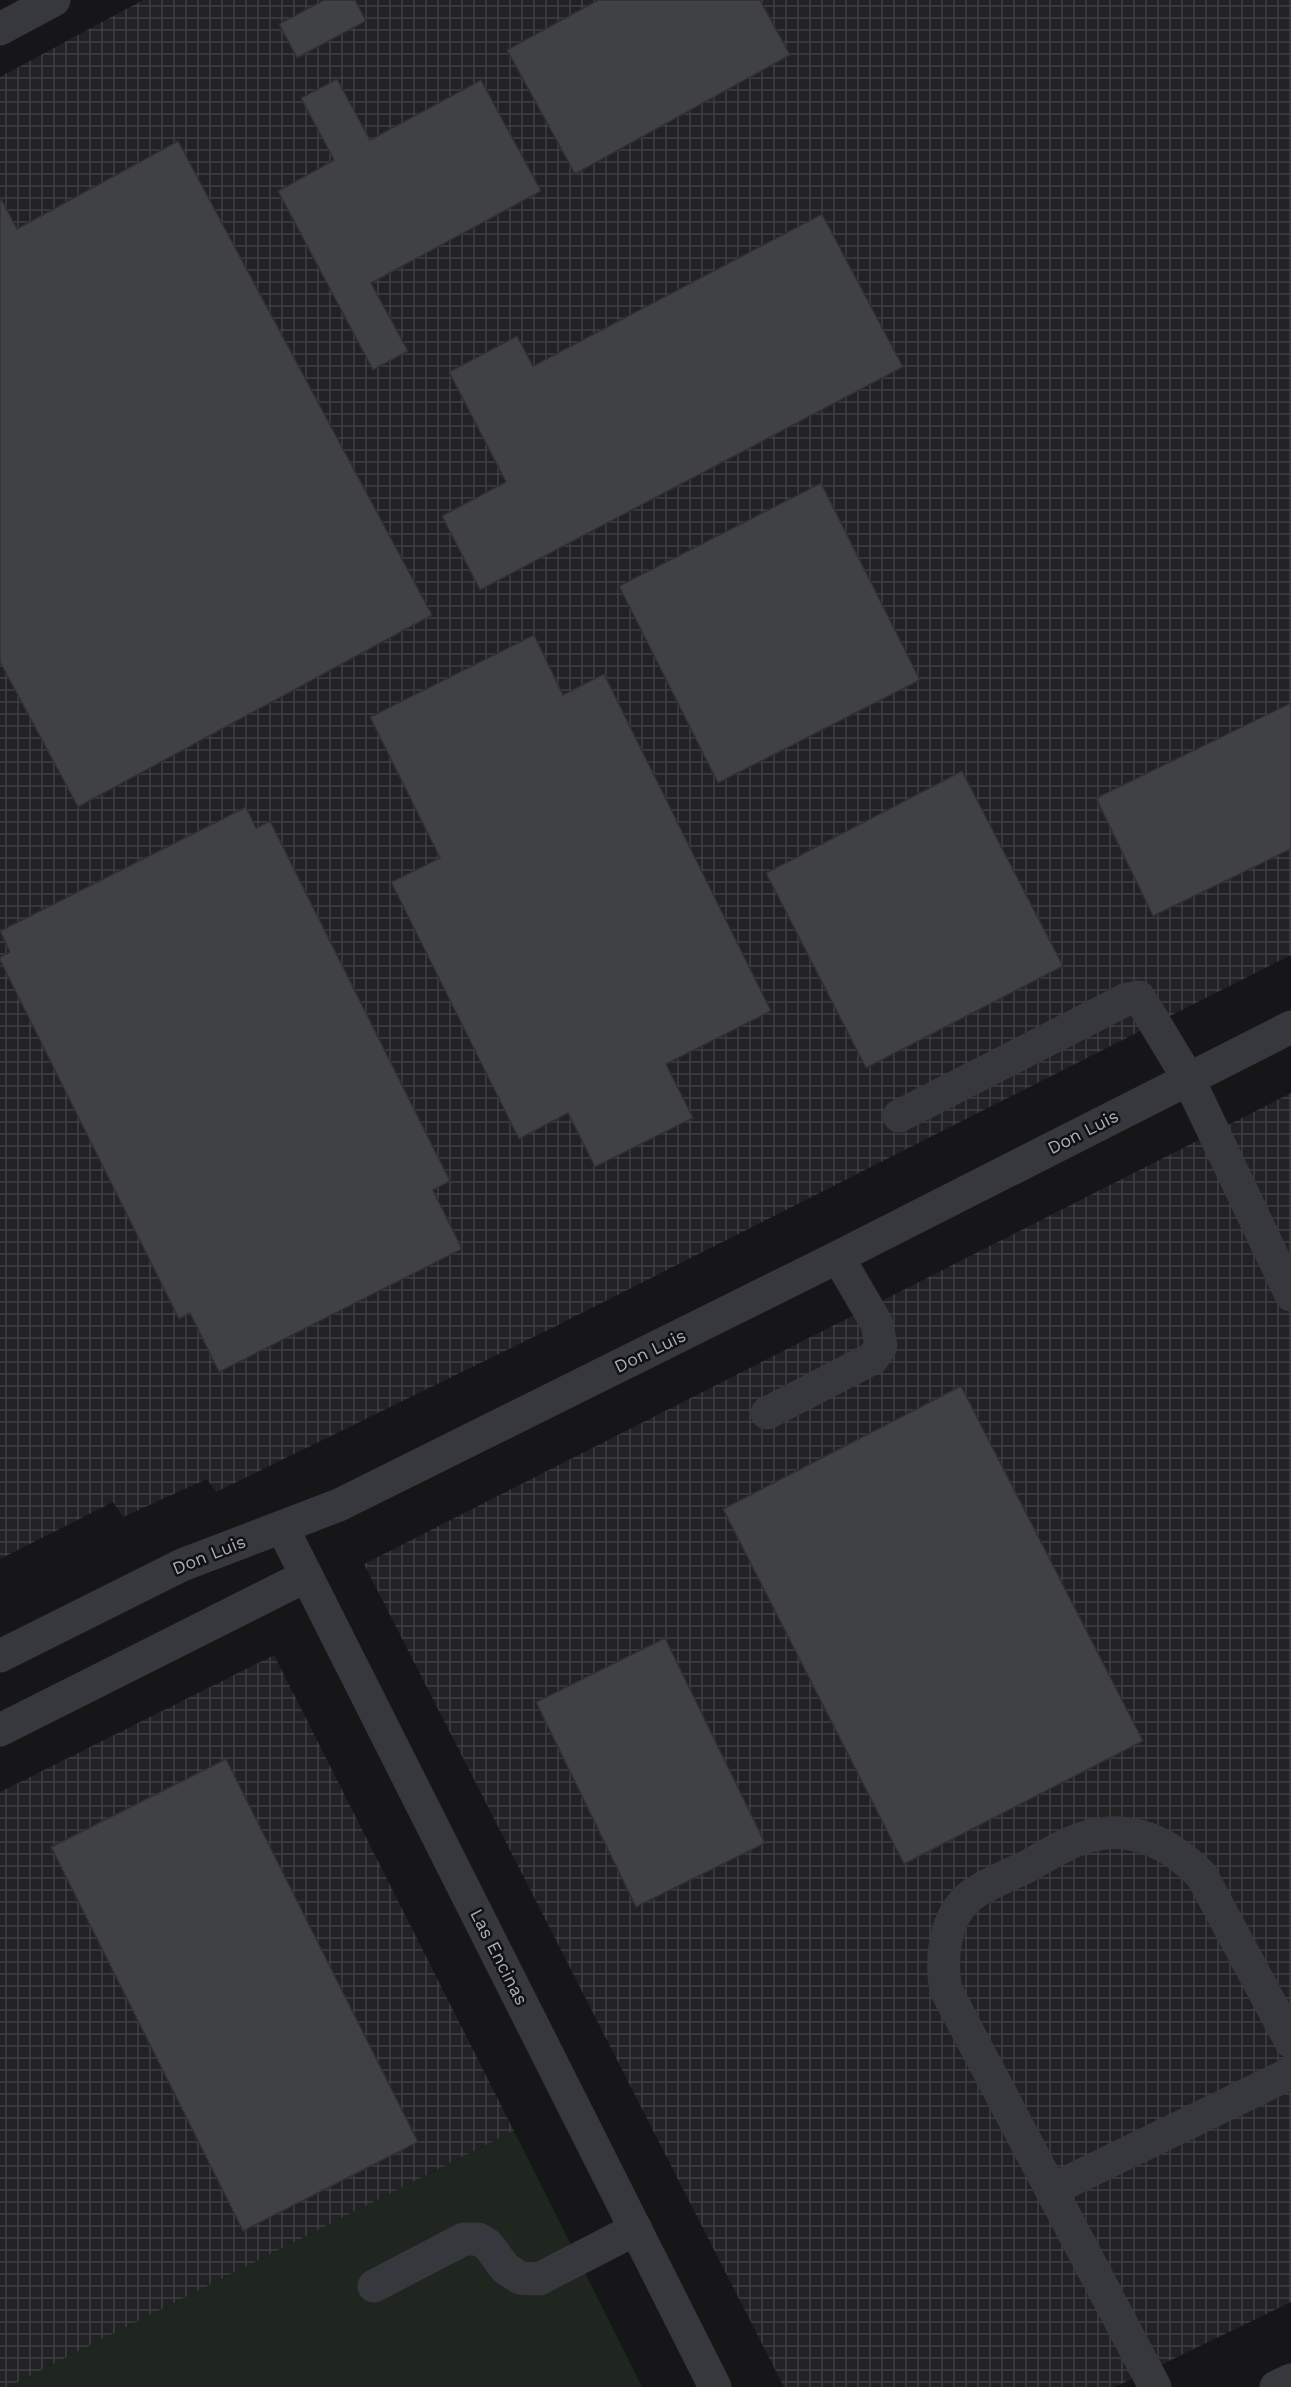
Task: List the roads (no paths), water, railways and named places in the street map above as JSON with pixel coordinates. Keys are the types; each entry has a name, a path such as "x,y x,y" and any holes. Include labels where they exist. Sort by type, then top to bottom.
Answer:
{"street":[{"path":"0,29 54,0"},
{"path":"899,1116 1127,999 1139,997 1188,1078 1291,1295"},
{"name":"Don Luis","path":"0,1656 182,1565 339,1505 838,1257 1291,1027"},
{"path":"767,1413 873,1358 881,1346 877,1324 838,1257"},
{"name":"Las Encinas","path":"282,1527 715,2387"},
{"path":"0,1730 306,1576"},
{"path":"1155,2387 946,1990 942,1970 949,1929 958,1910 972,1894 1081,1838 1119,1833 1138,1835 1162,1844 1184,1857 1202,1876 1291,2042"},
{"path":"1052,2190 1291,2073"},
{"path":"374,2286 464,2239 478,2239 488,2245 505,2268 520,2278 539,2279 636,2229"},
{"path":"1276,2387 1291,2380"}]}
